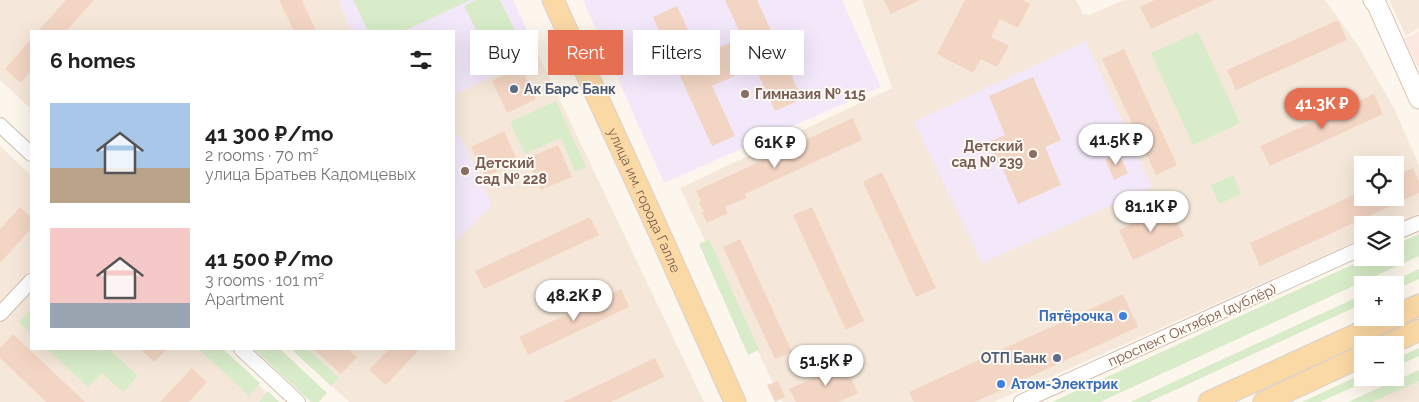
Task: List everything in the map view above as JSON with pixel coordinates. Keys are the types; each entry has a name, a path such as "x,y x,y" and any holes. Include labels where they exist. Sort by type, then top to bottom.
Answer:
{"main road":[{"name":"улица им. города Галле","path":"553,0 735,402"},
{"path":"1404,312 1419,305"},
{"path":"1209,402 1374,326"},
{"path":"1404,337 1419,330"},
{"path":"1264,402 1354,360"}],"street":[{"path":"1373,0 1377,5 1419,99"},
{"path":"0,125 30,153"},
{"path":"1404,229 1419,222"},
{"name":"проспект Октября (дублёр)","path":"1021,402 1354,252"},
{"path":"0,314 30,282"},
{"path":"242,350 298,402"}],"shaded area":[{"path":"0,0 339,0 351,30 30,30 30,108 0,80"},
{"path":"339,0 513,0 527,30 470,30 470,75 495,75 455,95 455,30 351,30"},
{"name":"Гимназия № 115","path":"583,0 842,0 881,87 664,183 616,75 623,75 623,30 596,30"},
{"path":"862,0 1076,0 1083,14 1089,15 1124,0 1325,0 1357,44 1394,108 1419,165 1419,214 1404,221 1404,216 1354,216 1354,243 994,402 782,402 680,188 892,88"},
{"path":"1389,0 1419,0 1419,28 1406,36"},
{"path":"1419,31 1419,70 1404,39"},
{"name":"Детский сад № 239","path":"1086,41 1152,187 982,263 914,122"},
{"path":"538,54 704,402 349,402 293,350 455,350 455,95 495,75 538,75"},
{"name":"Детский сад № 228","path":"455,134 461,137 492,205 455,242"},
{"path":"0,146 30,174 30,350 220,350 277,402 0,402"},
{"path":"1419,373 1419,402 1354,402 1390,386 1404,386 1404,380"}],"green space":[{"path":"353,0 470,0 406,30 368,30"},
{"path":"476,0 500,0 515,30 476,30 464,6"},
{"path":"1198,32 1240,123 1193,145 1151,53"},
{"path":"556,101 586,167 575,172 561,138 525,154 510,122"},
{"path":"1233,175 1241,194 1219,204 1211,185"},
{"path":"1419,234 1419,256 1404,263 1404,241"},
{"path":"709,239 759,350 748,355 699,244"},
{"path":"1354,264 1354,266 1397,266 1375,276 1354,276 1354,286 1100,402 1052,402"},
{"path":"1419,269 1419,279 1404,286 1404,276"},
{"path":"1354,299 1354,308 1149,402 1130,402"},
{"path":"30,310 30,333 19,322"},
{"path":"1419,348 1419,356 1404,363 1404,355"},
{"path":"48,350 110,350 138,376 123,392 102,373 88,387"},
{"path":"200,350 224,350 260,383 249,396"},
{"path":"255,350 281,350 327,393 319,402 311,402"},
{"path":"292,350 309,350 339,378 331,386"},
{"path":"1419,370 1419,381 1373,402 1348,402 1384,386 1404,386 1404,377"},
{"path":"1354,378 1355,386 1320,402 1302,402"},
{"path":"268,391 279,402 259,402"}],"building":[{"path":"66,0 94,0 67,30 39,30"},
{"path":"279,0 302,0 316,30 294,30"},
{"path":"725,0 757,0 771,30 739,30"},
{"path":"884,0 920,0 891,14"},
{"path":"965,0 1022,0 1030,4 1018,28 1000,19 991,37 1009,46 997,67 981,59 973,73 937,54"},
{"path":"1155,0 1214,0 1151,29 1140,7"},
{"path":"677,6 688,30 659,30 653,17"},
{"path":"1338,20 1347,40 1236,90 1227,70"},
{"path":"30,40 30,72 21,83 5,69"},
{"path":"730,42 730,75 737,75 712,86 735,136 712,146 680,75 720,75 720,47"},
{"path":"1124,49 1177,165 1156,175 1102,59"},
{"path":"504,75 525,75 536,99 507,113 492,81"},
{"path":"759,75 791,75 802,99 775,111"},
{"path":"1033,77 1061,140 1045,147 1061,185 1018,204 1002,167 1000,169 988,142 1005,135 989,96"},
{"path":"1374,94 1383,114 1270,166 1260,146"},
{"path":"853,118 862,140 745,194 746,198 725,207 728,213 707,223 696,191"},
{"path":"504,131 518,162 485,177 471,147"},
{"path":"558,145 572,177 541,190 527,158"},
{"path":"1119,153 1128,173 1114,180 1105,159"},
{"path":"1413,168 1419,181 1419,193 1404,200 1404,172"},
{"path":"882,172 936,288 916,297 863,182"},
{"path":"1354,195 1354,206 1391,206 1369,216 1354,216 1354,223 1260,266 1250,243"},
{"path":"20,207 30,216 30,230 0,263 0,229"},
{"path":"812,207 864,321 846,330 793,215"},
{"path":"1170,207 1184,236 1133,260 1119,230"},
{"path":"590,217 599,235 484,289 475,271"},
{"path":"740,239 792,352 775,359 723,247"},
{"path":"621,289 629,307 528,355 519,337"},
{"path":"1123,294 1138,327 975,402 914,402 909,392"},
{"path":"13,334 85,402 46,402 0,358 0,348"},
{"path":"141,350 166,350 154,362"},
{"path":"314,350 349,350 357,357 341,374"},
{"path":"388,350 419,350 386,385 369,370"},
{"path":"655,358 664,377 611,402 563,402"},
{"path":"845,364 858,393 839,402 796,402 789,389"},
{"path":"192,368 207,382 189,402 160,402"},
{"path":"778,381 785,397 775,402 767,385"}],"place":[{"name":"Ак Барс Банк","path":"514,89"},
{"name":"Гимназия № 115","path":"745,94"},
{"name":"Детский сад № 239","path":"1033,154"},
{"name":"Детский сад № 228","path":"465,171"},
{"name":"Пятёрочка","path":"1123,316"},
{"name":"ОТП Банк","path":"1057,358"},
{"name":"Атом-Электрик","path":"1001,384"}]}
